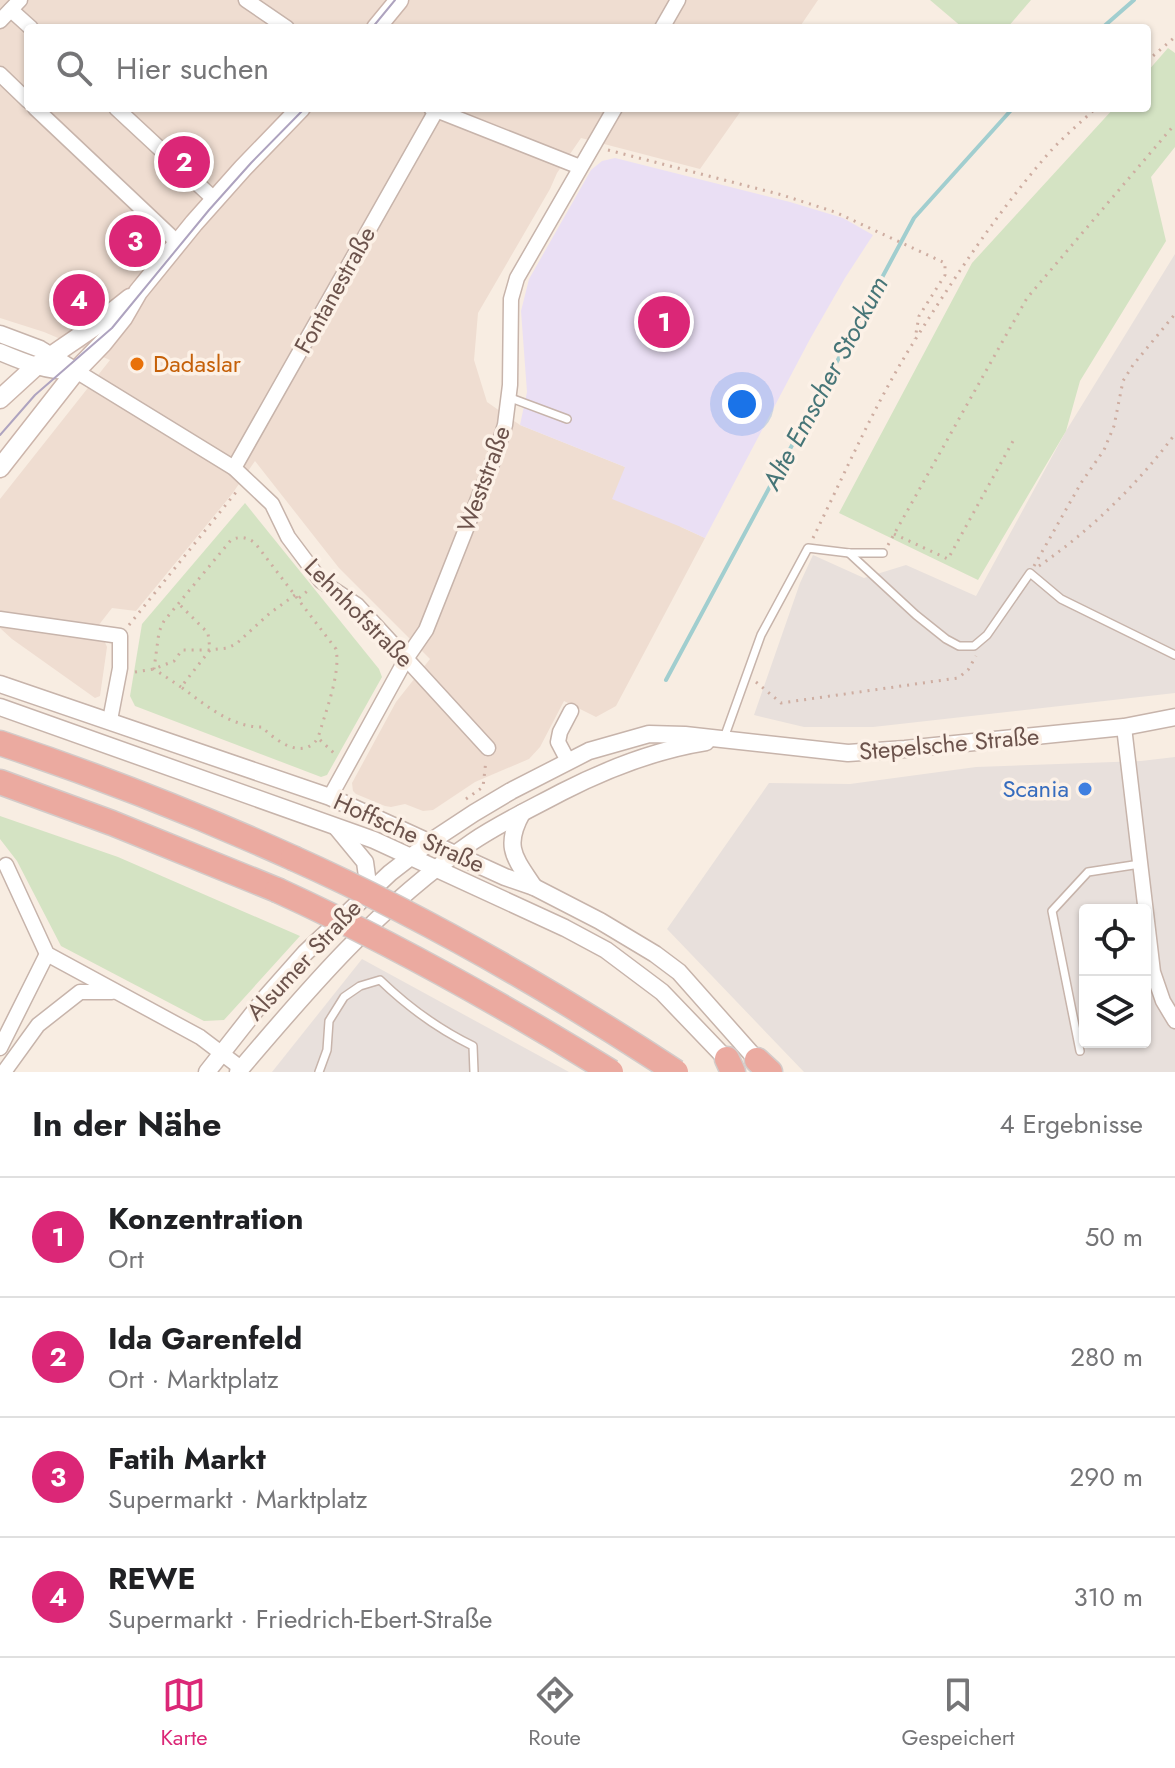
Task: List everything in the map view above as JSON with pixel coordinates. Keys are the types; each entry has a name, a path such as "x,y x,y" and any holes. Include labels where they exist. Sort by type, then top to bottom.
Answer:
{"highway":[{"path":"0,743 123,787 343,880 593,1018 676,1072"},
{"path":"0,782 112,823 326,913 528,1020 611,1072"}],"main road":[{"path":"379,24 399,0"},
{"path":"0,468 76,371 123,318 138,292 214,199 297,112"},
{"path":"0,399 50,355 92,328 138,292"}],"street":[{"path":"246,0 281,24"},
{"path":"664,24 678,0"},
{"path":"0,21 16,5 28,24"},
{"path":"0,74 24,97"},
{"path":"39,112 178,243"},
{"path":"120,112 214,199"},
{"name":"Fontanestraße","path":"234,468 431,112"},
{"path":"441,112 580,167"},
{"name":"Weststraße","path":"330,797 406,659 426,630 495,456 505,425 511,299 517,278 613,112"},
{"path":"0,334 31,345 76,371"},
{"path":"0,352 35,367 76,371"},
{"name":"Lehnhofstraße","path":"76,371 247,479 272,504 288,537 318,578 357,605 488,748"},
{"path":"0,619 120,636 120,668 110,720"},
{"name":"Hoffsche Straße","path":"0,684 330,797 534,887 600,921 679,972 749,1068"},
{"name":"Hoffsche Straße","path":"0,707 374,840 565,928 606,950 662,992 749,1068"},
{"path":"568,761 558,742 571,711"},
{"name":"Stepelsche Straße","path":"410,857 511,791 568,761 589,751 649,734 685,735 848,753 1124,727 1175,717"},
{"path":"1124,727 1153,972 1163,1001 1175,1021"},
{"name":"Stepelsche Straße","path":"436,869 522,812 594,776 663,751 723,740"},
{"path":"522,812 511,841 514,856 534,887"},
{"path":"333,824 365,862 369,891"},
{"name":"Alsumer Straße","path":"207,1072 305,953 369,891 410,857"},
{"path":"6,865 47,954 200,1037 240,1070"},
{"name":"Alsumer Straße","path":"240,1070 323,972 406,893 436,869"},
{"path":"0,1048 47,954"},
{"path":"662,992 679,972"},
{"path":"4,1072 38,1025 80,992 117,992"}],"lane":[{"path":"508,397 567,419"},
{"path":"723,740 761,635 808,548 883,553"},
{"path":"849,553 916,615 959,646 974,646 987,635 1030,573 1061,599 1175,655"},
{"path":"1080,1051 1052,911 1088,872 1140,864"},
{"path":"319,1072 327,1050 329,1021 344,997 360,986 380,980 420,1015 473,1046 474,1072"}],"path":[{"path":"1151,58 1175,37"},
{"path":"808,548 875,413 945,291 1049,153 1092,112"},
{"path":"883,553 1027,298 1175,124"},
{"path":"593,146 782,195 835,212 945,263 945,275 919,316 914,342"},
{"path":"1030,573 1081,483 1104,450 1114,426 1123,381 1175,314"},
{"path":"1030,573 1070,545 1106,513 1175,434"},
{"path":"894,534 948,559 1013,441"},
{"path":"120,636 247,479"},
{"path":"242,537 255,543 336,649 337,655 334,679 318,738 308,749 291,747 276,741 262,727 248,727 216,713 154,669 159,632 164,621 231,540 242,537"},
{"path":"120,668 132,672 154,669 174,661 182,650 227,648 295,595"},
{"path":"179,604 208,633 210,650 181,687"},
{"path":"747,672 781,703 940,681 958,678 968,670 987,635"},
{"path":"318,738 348,767"}],"shaded area":[{"path":"0,0 818,0 802,24 24,24 24,112 740,112 700,169 581,138 557,173 478,313 474,360 487,402 520,425 625,467 681,527 705,538 616,706 596,717 564,701 540,747 529,759 475,782 433,810 423,811 405,804 385,806 356,794 352,783 396,702 430,659 339,568 255,461 232,494 136,611 112,608 98,626 107,647 100,696 95,698 0,628 0,499 110,360 44,332 0,318"},
{"path":"615,158 790,202 843,218 873,235 810,339 705,538 612,499 625,467 520,425 527,392 521,311 529,279 591,170 602,161"},
{"path":"1175,254 1175,693 873,727 804,727 754,715 800,583 813,555 864,578 906,565 976,596 1066,431"},
{"path":"1175,757 1175,1072 804,1072 667,929 769,783 850,784 976,767"},
{"path":"362,959 569,1072 272,1072"}],"green space":[{"path":"930,0 1031,0 1010,24 958,24"},
{"path":"1168,48 1175,53 1175,147 1151,177 1166,241 1080,381 1066,431 978,580 839,513 972,263 1110,112 1151,112 1151,67"},
{"path":"245,503 379,669 382,677 327,775 321,777 135,706 130,696 142,624"},
{"path":"0,816 118,857 300,936 224,1020 204,1021 61,946 17,861 0,839"}],"waterway":[{"name":"Alte Emscher Stockum","path":"1107,24 1134,0"},
{"name":"Alte Emscher Stockum","path":"666,680 914,218 1009,112"}],"tram line":[{"path":"375,24 395,0"},
{"path":"0,435 35,395 112,328 209,210 301,112"}],"place":[{"name":"Ida Garenfeld","path":"184,162"},
{"name":"Fatih Markt","path":"135,241"},
{"name":"REWE","path":"79,300"},
{"name":"Konzentration","path":"664,322"},
{"name":"Dadaslar","path":"137,364"},
{"name":"Scania","path":"1085,789"}]}
